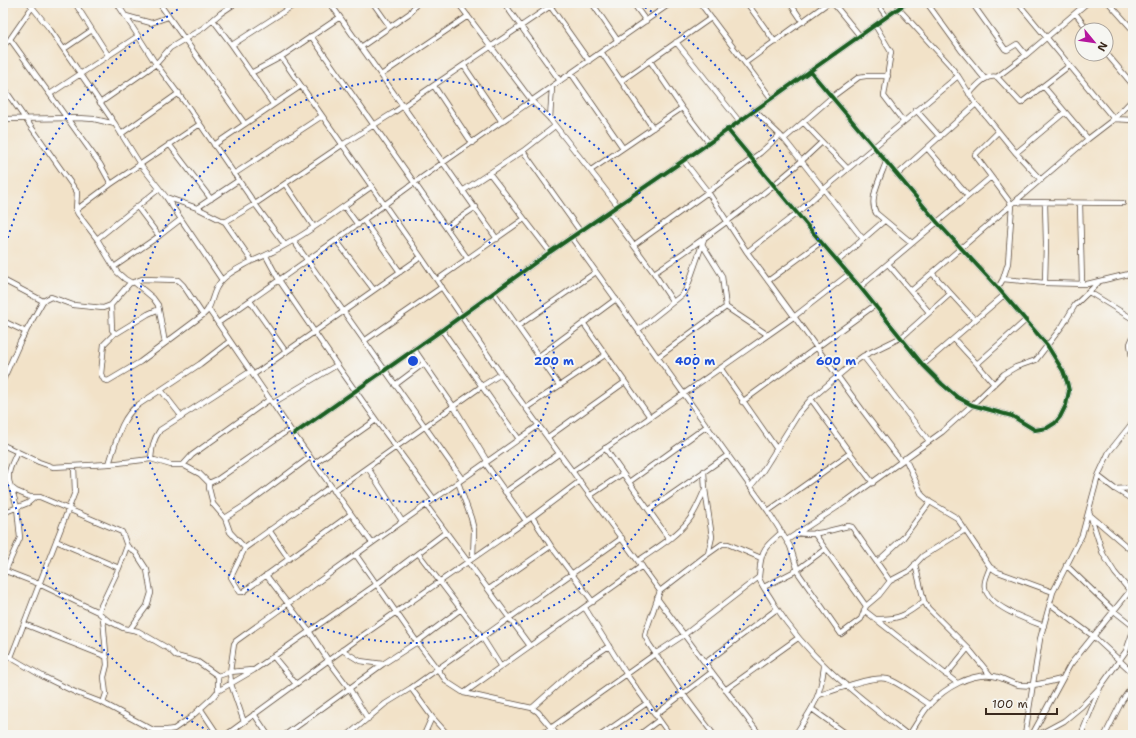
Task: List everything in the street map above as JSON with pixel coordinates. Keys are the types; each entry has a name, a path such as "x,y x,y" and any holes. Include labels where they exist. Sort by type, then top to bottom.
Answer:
{"street":[{"path":"76,3 108,55"},
{"path":"117,3 156,64 179,93 234,174 285,245"},
{"path":"159,3 245,124"},
{"path":"100,103 156,64 168,50 203,28 236,3"},
{"path":"232,45 297,3"},
{"path":"330,3 498,239"},
{"path":"373,3 390,27"},
{"path":"458,3 492,46 532,102 550,119 618,206"},
{"path":"504,3 560,81"},
{"path":"592,3 618,41"},
{"path":"633,3 646,21"},
{"path":"218,323 358,225 414,183 602,53 671,3"},
{"path":"700,3 771,98"},
{"path":"747,3 775,42"},
{"path":"790,3 803,22"},
{"path":"745,63 828,3"},
{"path":"833,3 860,36"},
{"path":"877,3 886,16"},
{"path":"294,434 571,237 709,143 906,3"},
{"path":"927,3 985,78"},
{"path":"972,3 1005,49 1007,50 1017,44 1026,55"},
{"path":"1018,3 1114,119 1133,120"},
{"path":"997,77 1076,14 1087,3"},
{"path":"1109,3 1133,30"},
{"path":"361,46 410,12 416,4"},
{"path":"225,222 403,107 551,4 589,61"},
{"path":"3,46 10,39 32,5 115,124 140,164 166,197 222,280"},
{"path":"898,8 933,45 958,76 976,104 998,132 1041,180"},
{"path":"1076,14 1082,22"},
{"path":"126,16 151,23 168,16"},
{"path":"380,75 468,16"},
{"path":"252,73 281,57 340,18"},
{"path":"621,81 711,18"},
{"path":"213,20 273,104"},
{"path":"875,24 891,52 884,96 903,121"},
{"path":"64,49 92,30"},
{"path":"50,94 138,36"},
{"path":"311,36 468,259"},
{"path":"10,39 100,164 111,184"},
{"path":"676,42 739,121"},
{"path":"602,53 653,128"},
{"path":"281,57 501,374 660,591"},
{"path":"650,61 682,108 709,143"},
{"path":"1114,62 1133,85"},
{"path":"464,66 502,122"},
{"path":"969,94 985,78 991,76 997,77 1020,103 1044,87 1069,66"},
{"path":"727,129 902,337 923,365 957,396 972,405 1012,416 1036,430 1047,428 1055,424 1066,405 1068,391 1067,382 1062,371 1047,345 998,288 937,222 810,71"},
{"path":"571,73 623,148"},
{"path":"784,139 859,77 888,76"},
{"path":"748,252 797,213 903,121 958,76"},
{"path":"214,145 301,86"},
{"path":"434,86 472,143"},
{"path":"3,87 77,192 76,210 117,272 152,298 159,309 165,343"},
{"path":"550,119 552,87"},
{"path":"1044,87 1088,139"},
{"path":"121,134 179,93"},
{"path":"911,291 962,249 1088,139 1114,119 1133,100"},
{"path":"897,175 976,104"},
{"path":"591,170 682,108"},
{"path":"754,110 784,139 863,238"},
{"path":"916,110 940,137"},
{"path":"1016,153 1065,112"},
{"path":"234,174 322,116"},
{"path":"3,119 94,119 115,124"},
{"path":"804,123 848,168"},
{"path":"76,210 111,184 200,124"},
{"path":"464,190 523,151 554,126"},
{"path":"998,132 975,155 1014,204 1008,263 1003,279 998,288"},
{"path":"634,245 708,192 780,135"},
{"path":"654,273 703,242 774,186 822,142"},
{"path":"169,144 211,199"},
{"path":"927,148 968,196"},
{"path":"523,151 580,231"},
{"path":"683,160 708,192 768,281 817,348 903,459 922,495 930,502 955,516 990,567 998,572 1053,592"},
{"path":"886,162 875,193 873,209 884,221 912,243"},
{"path":"490,174 550,252"},
{"path":"860,287 991,177"},
{"path":"197,208 239,180"},
{"path":"285,184 314,227"},
{"path":"159,309 115,333 105,343 101,374 102,378 106,381 140,362 203,315 209,310 212,298 222,280 252,261 266,256 285,245 372,187"},
{"path":"97,240 159,190"},
{"path":"166,197 197,208 225,222 252,261"},
{"path":"1044,283 1046,243 1045,203"},
{"path":"1080,203 1082,284"},
{"path":"1014,204 1123,203"},
{"path":"344,206 358,225"},
{"path":"446,227 476,207"},
{"path":"138,208 159,236"},
{"path":"609,212 654,273 673,302"},
{"path":"114,266 159,236 181,219"},
{"path":"437,280 498,239 524,219"},
{"path":"364,220 400,272"},
{"path":"838,261 884,221"},
{"path":"571,237 768,511 787,540 797,570 840,634 861,619 865,608 879,595 890,581 909,571 923,556 965,530"},
{"path":"293,240 344,311 460,481 474,530 473,557"},
{"path":"336,240 374,290"},
{"path":"638,330 682,295 703,242"},
{"path":"703,242 722,276 726,307 768,335"},
{"path":"768,281 821,242"},
{"path":"266,256 279,280 336,365 434,499"},
{"path":"151,459 154,438 160,430 286,352 421,257"},
{"path":"888,264 929,312"},
{"path":"518,326 596,272"},
{"path":"1003,279 1044,283 1082,284 1099,282 1133,273"},
{"path":"573,471 604,448 721,369 795,316 849,274"},
{"path":"932,274 975,320"},
{"path":"3,380 20,342 43,301 51,297 73,305 103,308 111,305 132,282 142,279 178,280 203,315"},
{"path":"3,280 43,301"},
{"path":"787,540 873,483 903,459 946,429 1004,374 1016,367 1036,360 1064,325 1075,305 1099,282"},
{"path":"364,340 442,287"},
{"path":"1089,292 1133,319"},
{"path":"494,293 559,384"},
{"path":"751,486 762,472 799,413 811,399 863,356 902,337 950,294"},
{"path":"923,365 1004,295"},
{"path":"538,356 584,324 616,299"},
{"path":"250,301 286,352"},
{"path":"111,305 112,330 115,333"},
{"path":"742,402 875,305"},
{"path":"658,357 726,307"},
{"path":"209,310 290,429 372,543"},
{"path":"977,364 1026,320"},
{"path":"3,321 26,332"},
{"path":"584,324 650,417"},
{"path":"442,330 519,439"},
{"path":"1133,337 1130,344 1133,365"},
{"path":"954,339 994,384"},
{"path":"109,464 120,431 130,412 230,341"},
{"path":"414,350 454,407 486,462 526,521"},
{"path":"526,408 559,384 605,355"},
{"path":"863,356 929,441"},
{"path":"395,385 423,364"},
{"path":"183,465 192,455 271,401 336,365"},
{"path":"721,369 742,402 776,448"},
{"path":"334,491 501,374"},
{"path":"548,437 625,382"},
{"path":"161,390 182,416"},
{"path":"811,399 873,483"},
{"path":"314,463 376,420"},
{"path":"1025,735 1040,639 1053,592 1082,535 1090,513 1098,476 1114,444 1133,422"},
{"path":"244,722 231,684 230,672 234,643 287,603 539,425"},
{"path":"628,482 707,426"},
{"path":"209,483 290,429"},
{"path":"3,445 53,467 109,464 151,459 171,465 183,465 200,474 209,483 213,504 225,518 230,532 245,548"},
{"path":"604,448 669,539"},
{"path":"3,576 4,570 20,538 17,507 8,474 17,452"},
{"path":"505,492 560,453"},
{"path":"768,511 850,453"},
{"path":"649,510 728,455"},
{"path":"225,518 247,504 310,457"},
{"path":"11,657 75,492 74,466"},
{"path":"368,468 402,521"},
{"path":"704,471 704,489 712,537 708,554"},
{"path":"591,495 622,474"},
{"path":"1098,476 1133,500"},
{"path":"226,735 328,660 532,517 580,481"},
{"path":"331,486 245,548 231,577 240,592 243,592 266,576 351,514"},
{"path":"11,487 16,491 34,498"},
{"path":"1115,489 1133,488"},
{"path":"638,561 669,539 689,521 696,509 704,489"},
{"path":"3,513 28,503 34,498 40,497 69,508 122,532 127,546 136,553 147,570 151,593 147,606 130,629"},
{"path":"878,562 903,538 930,502"},
{"path":"426,505 530,646"},
{"path":"1090,513 1133,552"},
{"path":"1032,735 1070,665 1131,589 1115,573 1103,554 1090,513"},
{"path":"532,517 551,546 593,602"},
{"path":"797,533 814,534 848,526 852,527 890,581"},
{"path":"270,530 288,559"},
{"path":"3,653 64,687 103,703 153,730 158,731 174,729 183,723 218,691 254,670 377,584 446,532"},
{"path":"782,532 765,547 761,558 759,577 777,609 798,638 824,667 846,687 909,735 930,705 942,693 957,683 975,678 991,676 1017,684 1033,685 1062,679"},
{"path":"814,534 865,608 957,683"},
{"path":"348,735 385,704 411,688 622,538"},
{"path":"56,541 119,568"},
{"path":"714,735 655,654 645,636 660,591 708,554 725,543 761,558"},
{"path":"98,612 119,568 127,546"},
{"path":"489,589 551,546"},
{"path":"764,587 797,570 825,549"},
{"path":"418,553 482,637 501,667"},
{"path":"356,554 417,642 447,682 464,693 532,708 538,712 557,735"},
{"path":"916,564 924,602 928,608 968,648 991,676"},
{"path":"1066,565 1114,611 1133,626"},
{"path":"464,693 642,566"},
{"path":"990,567 984,583 987,594 1016,615 1044,626"},
{"path":"4,570 40,584 98,612 103,618 123,628 138,631 169,649 176,656 198,662 218,676"},
{"path":"266,576 309,631 349,688 368,719"},
{"path":"541,735 684,635 759,577"},
{"path":"657,598 760,735"},
{"path":"876,618 899,618 924,602"},
{"path":"1050,604 1093,636 1133,673"},
{"path":"584,608 654,715 670,735"},
{"path":"285,735 383,664 417,642 461,609"},
{"path":"705,663 777,609"},
{"path":"103,618 107,657 104,677 106,694 103,703"},
{"path":"24,624 107,657"},
{"path":"1038,735 1064,721 1082,706 1101,686 1128,646 1133,631"},
{"path":"725,690 798,638"},
{"path":"532,708 579,666 609,646"},
{"path":"946,675 968,648"},
{"path":"342,650 360,661 383,664"},
{"path":"273,656 296,684"},
{"path":"795,735 812,709 818,695 824,667"},
{"path":"218,676 230,672 254,670"},
{"path":"654,715 712,672"},
{"path":"218,676 218,691"},
{"path":"818,695 872,679 888,679 930,705"},
{"path":"1105,735 1122,701 1133,685"},
{"path":"1082,735 1101,686"},
{"path":"411,688 432,717 448,735"},
{"path":"601,735 647,703"},
{"path":"200,708 218,735"},
{"path":"812,709 848,735"},
{"path":"254,714 268,735"},
{"path":"424,735 432,717"},
{"path":"639,735 659,720"}],"cycle path":[{"path":"294,434 550,252 709,143 906,3"},
{"path":"727,129 860,287 923,365 942,384 957,397 972,405 1012,416 1035,430 1047,428 1055,423 1066,405 1069,391 1063,371 1047,345 998,288 937,222 810,71"}]}
